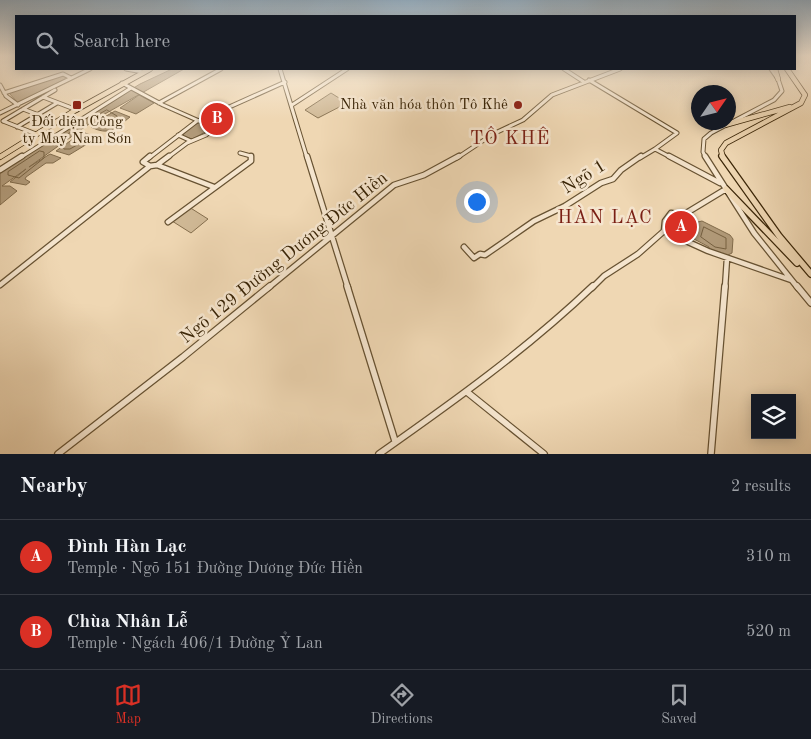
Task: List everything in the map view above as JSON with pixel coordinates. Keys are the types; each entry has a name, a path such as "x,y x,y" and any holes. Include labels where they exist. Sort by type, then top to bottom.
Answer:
{"main road":[{"path":"0,157 133,77"},
{"path":"793,77 805,95 805,98 798,105 726,143 721,150 723,159 774,230 811,276"},
{"path":"736,122 798,105"},
{"path":"725,187 811,276"}],"street":[{"path":"4,92 52,77"},
{"path":"159,103 206,77"},
{"path":"283,77 395,441"},
{"path":"292,105 334,77"},
{"path":"579,77 677,133 655,149 725,187"},
{"name":"Ngõ 129 Đường Dương Đức Hiền","path":"58,454 191,351 394,185 426,174 450,162 493,134 523,120 550,96 597,77"},
{"path":"736,119 774,100 782,91 777,77"},
{"path":"0,113 71,78"},
{"path":"150,166 143,162 197,121 218,110 285,82"},
{"path":"0,285 150,166 157,165 191,141 206,135 215,128 159,103 122,83"},
{"path":"0,85 17,106 57,122"},
{"path":"0,170 131,88"},
{"path":"36,134 3,121 55,90"},
{"path":"43,98 77,110"},
{"path":"17,127 57,103"},
{"path":"716,130 704,139 703,152 754,233 811,303"},
{"path":"178,135 191,141"},
{"name":"Ngõ 1","path":"464,248 474,258 480,254 485,255 533,221 565,206 612,179 636,158 655,149"},
{"path":"168,222 252,160 250,155 240,153"},
{"path":"157,165 214,187"},
{"path":"379,454 467,392 555,323 608,273 638,254 664,231 665,221 671,213 683,215 725,187"},
{"path":"664,231 727,258 791,280"},
{"path":"711,454 727,258"},
{"path":"467,392 477,402 544,454"}],"shaded area":[{"path":"331,93 347,103 318,118 305,110"},
{"path":"189,207 208,219 191,233 172,221"}],"water":[{"path":"56,77 68,78 18,103 9,93"},
{"path":"155,77 170,77 96,119 29,167 50,154 61,158 53,163 46,163 26,177 25,179 30,182 26,185 10,182 26,169 2,186 10,186 17,191 0,205 0,171 140,84"},
{"path":"139,95 154,103 136,114 120,108"},
{"path":"115,111 130,117 112,130 103,131 91,127 94,123"},
{"path":"199,122 211,129 192,139 183,136 185,131"},
{"path":"83,132 97,138 69,155 56,151"},
{"path":"702,221 730,235 733,239 732,253 726,256 709,250 709,247 694,239 698,222"}],"place":[{"name":"Đối diện Công ty May Nam Sơn","path":"77,105"},
{"name":"Nhà văn hóa thôn Tô Khê","path":"518,105"},
{"name":"Chùa Nhân Lễ","path":"217,119"},
{"name":"Đình Hàn Lạc","path":"681,227"}],"district":[{"name":"TÔ KHÊ","path":"510,139"},
{"name":"HÀN LẠC","path":"605,218"}]}
